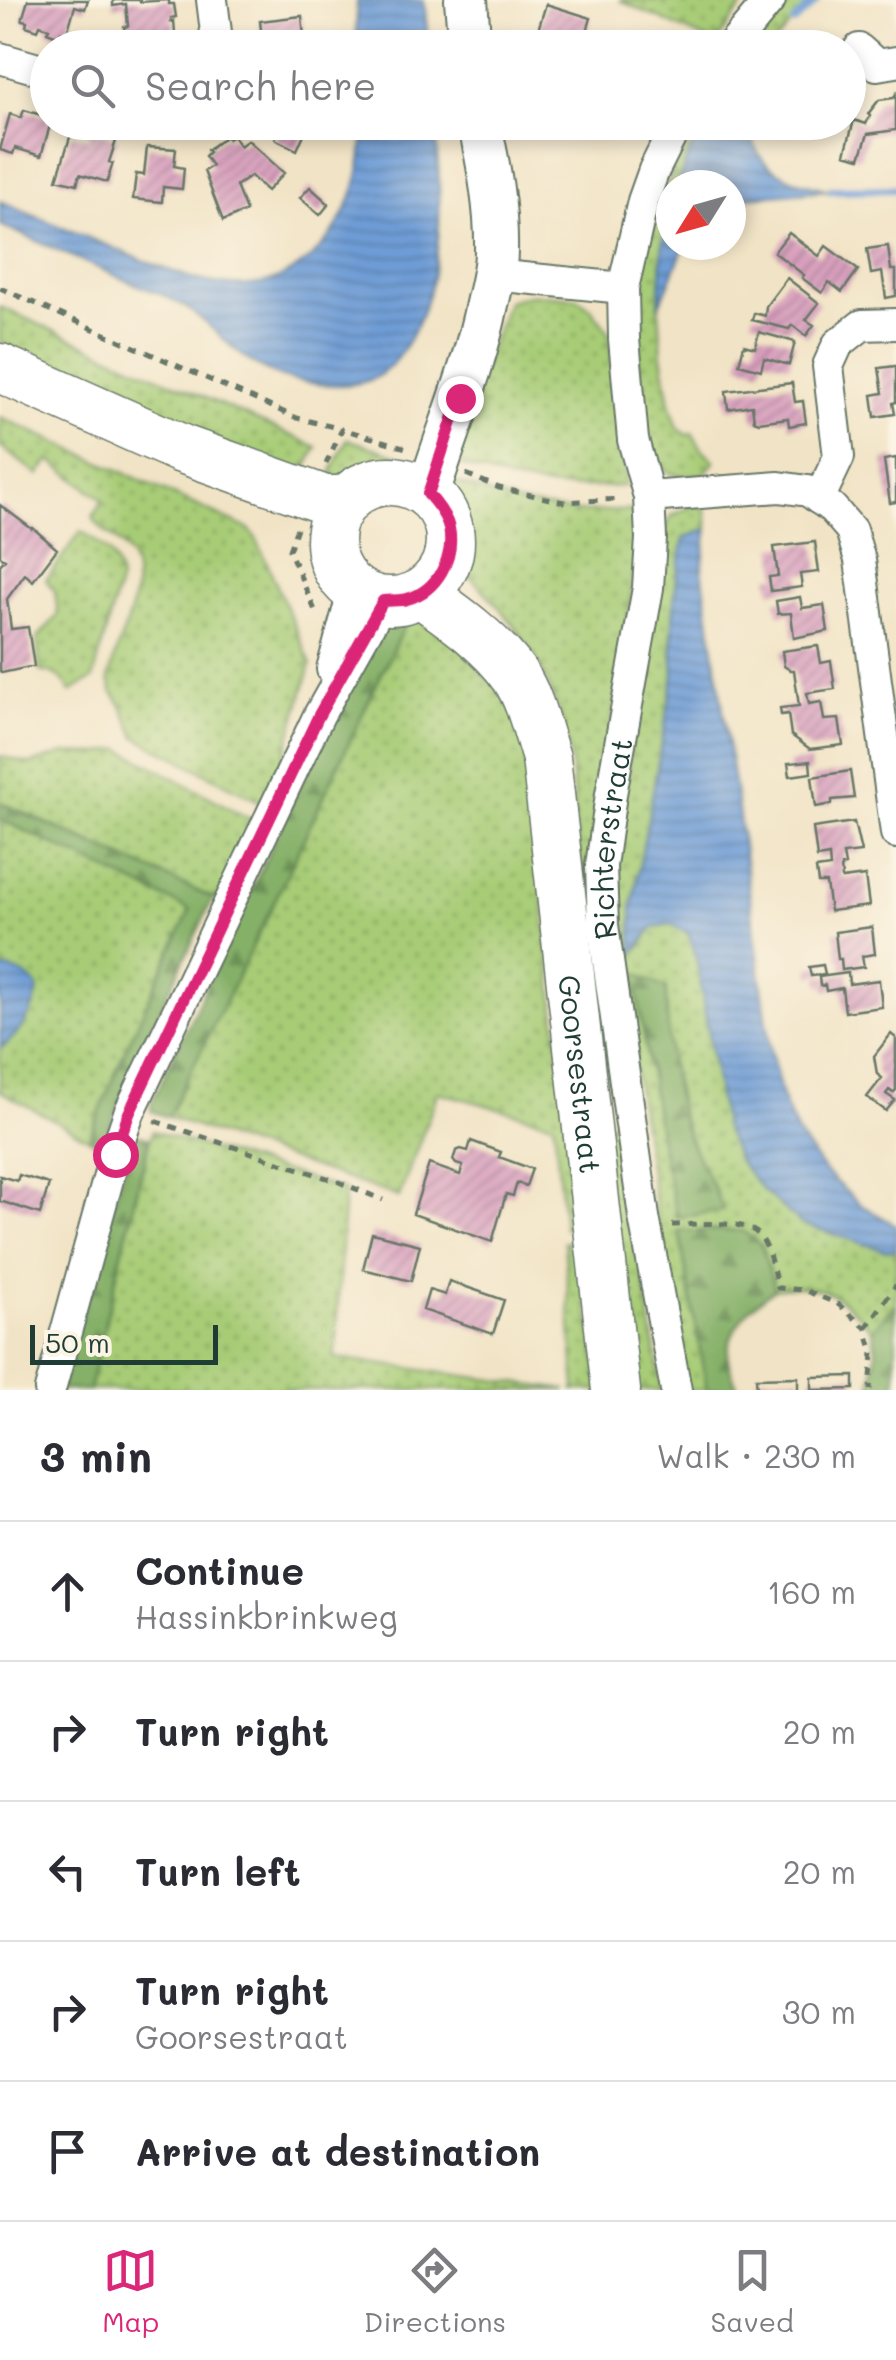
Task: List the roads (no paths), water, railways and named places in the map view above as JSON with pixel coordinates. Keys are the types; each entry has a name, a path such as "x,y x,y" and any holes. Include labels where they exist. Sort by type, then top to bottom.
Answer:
{"main road":[{"path":"466,0 468,30"},
{"path":"322,512 339,573 384,594 450,548 449,528 420,472 442,391 484,274 475,212 474,140"},
{"path":"0,368 322,512"},
{"path":"322,512 366,486 420,472"},
{"name":"Goorsestraat","path":"384,594 454,616 493,649 516,678 546,758 616,1390"}],"street":[{"path":"212,0 216,30"},
{"path":"745,30 770,0"},
{"path":"866,55 877,65 896,62"},
{"path":"0,58 30,67"},
{"name":"Richterstraat","path":"669,140 643,201 623,288 632,440 648,497 651,538 648,588 610,794 602,866 603,925 646,1225 676,1390"},
{"path":"484,274 623,288"},
{"path":"820,499 839,457 828,366 838,344 862,325 896,324"},
{"path":"648,497 780,487 808,491 832,508 850,530 860,560 891,759 896,833"},
{"path":"50,1390 129,1113 319,715 384,594"}],"water":[{"path":"357,0 424,0 427,30 356,30"},
{"path":"362,140 436,140 439,178 436,260 422,313 397,358 382,373 364,382 321,384 273,374 244,357 174,300 0,225 0,201 186,276 228,285 268,282 312,256 334,231 350,202"},
{"path":"696,140 754,140 757,151 775,170 828,190 746,197 746,170 683,170"},
{"path":"662,260 679,260 659,307"},
{"path":"708,529 702,569 771,1052 784,1104 800,1137 826,1173 861,1205 896,1225 896,1250 884,1250 801,1224 762,1190 738,1160 723,1126 696,955 688,933 670,924 654,927 632,955 632,907 674,675 675,589 684,538"},
{"path":"0,970 24,975 38,987 25,1022 0,1049"}],"waterway":[{"path":"794,22 817,0"},
{"path":"831,190 896,189"}]}
